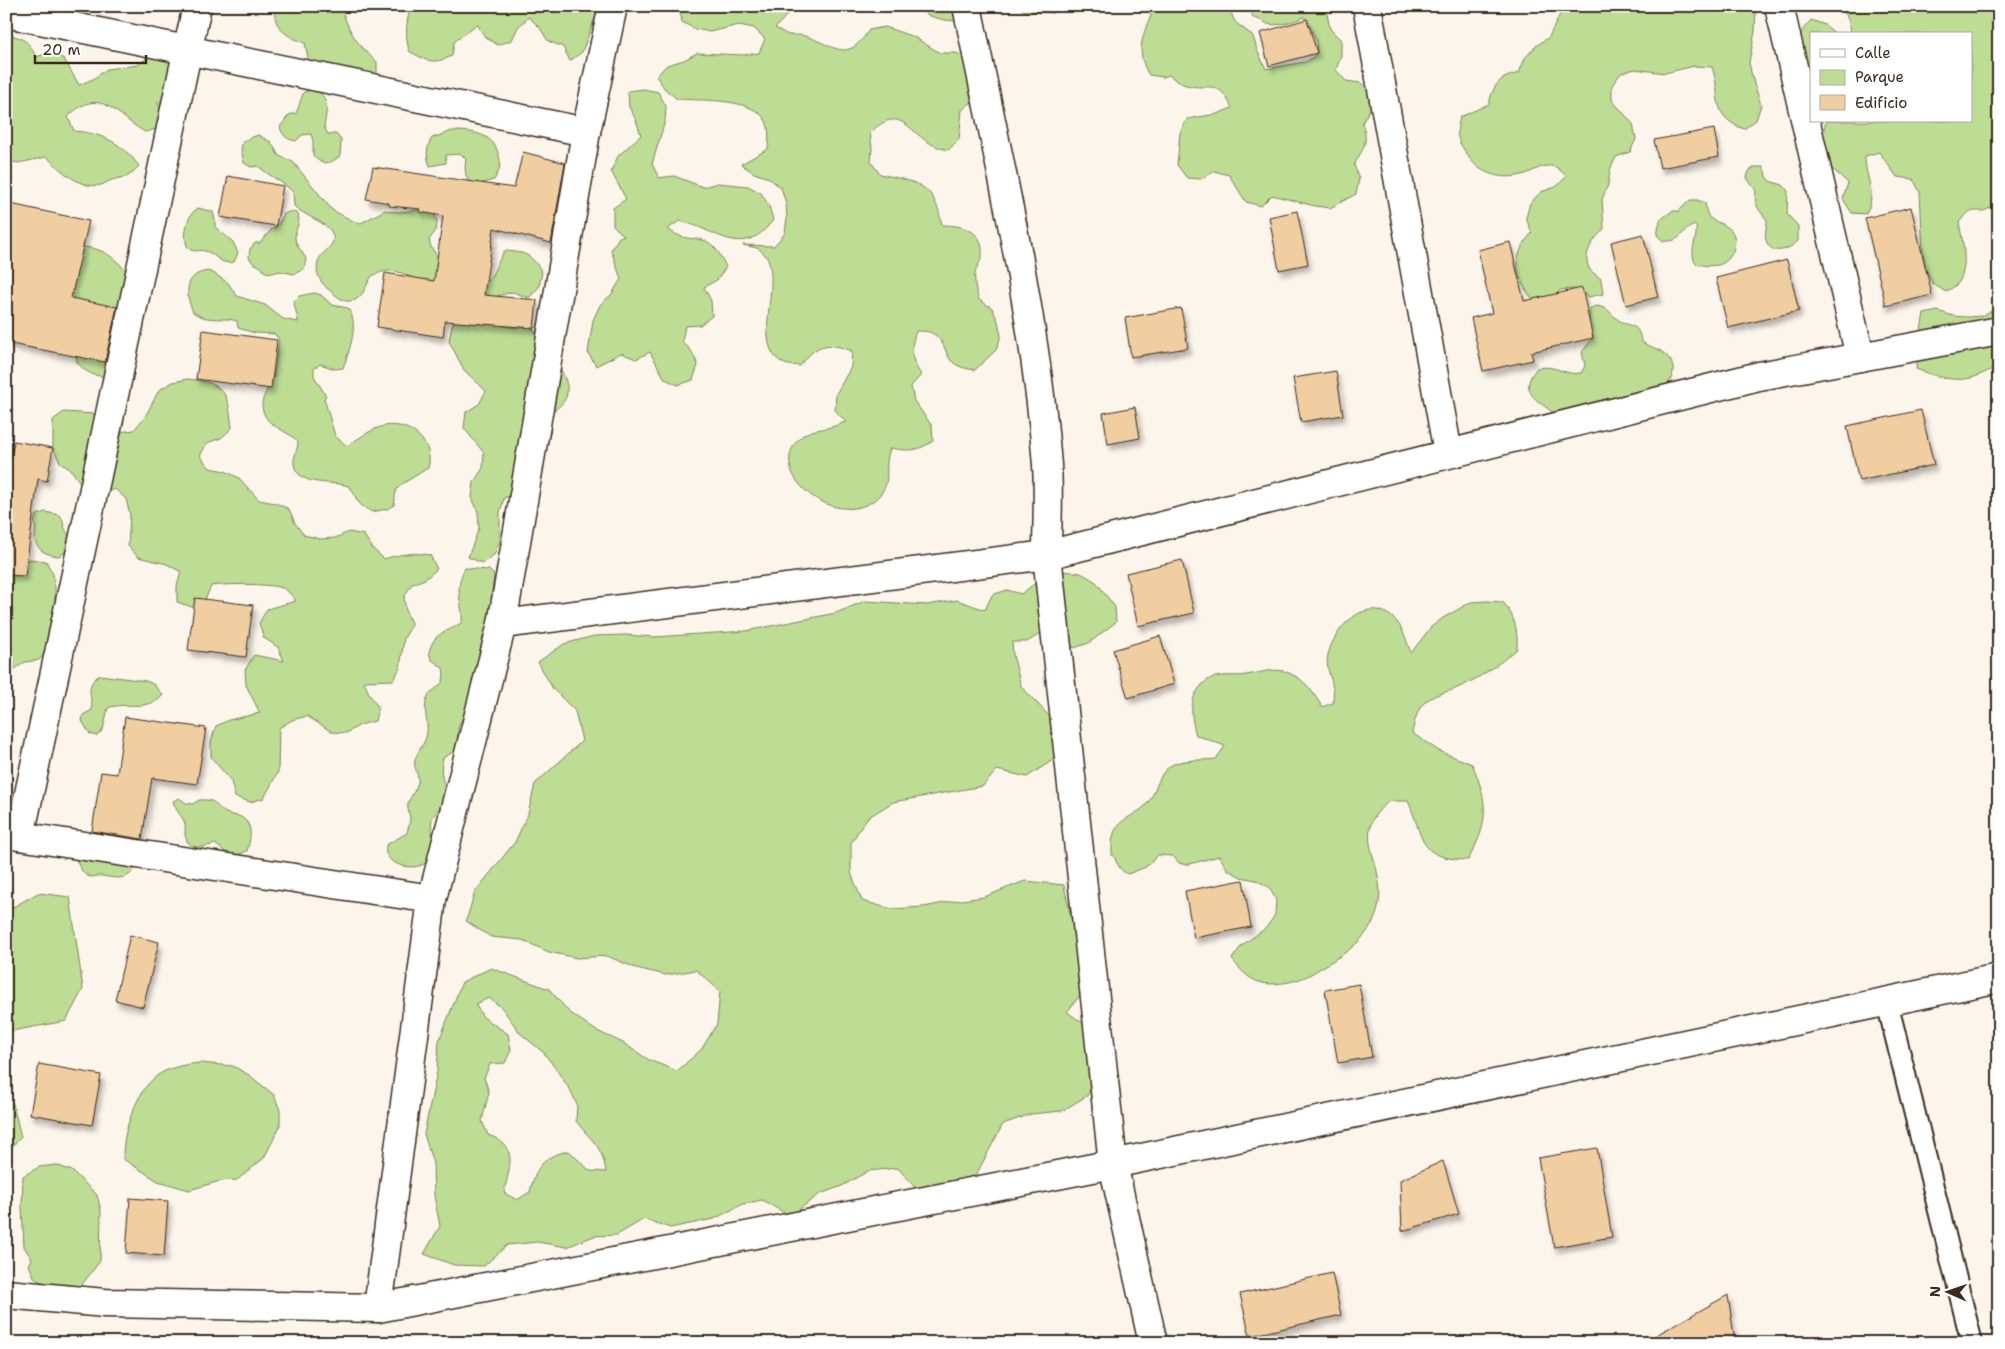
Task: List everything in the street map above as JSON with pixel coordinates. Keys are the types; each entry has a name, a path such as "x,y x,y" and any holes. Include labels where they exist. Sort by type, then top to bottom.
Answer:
{"street":[{"path":"197,6 13,835 432,899"},
{"path":"378,1308 432,899 502,624 586,132 613,6"},
{"path":"967,6 1015,235 1032,338 1047,466 1047,556 1113,1164 1153,1343"},
{"path":"1367,6 1448,453"},
{"path":"1779,6 1860,357"},
{"path":"6,12 586,132"},
{"path":"502,624 1047,556 1448,453 1759,376 1999,331"},
{"path":"6,1294 105,1303 378,1308 1113,1164 1999,978"}],"lane":[{"path":"1886,1002 1972,1343"}],"green space":[{"path":"275,6 350,6 343,13 346,21 356,40 377,62 377,76 314,73 305,43 292,38 278,26"},
{"path":"411,6 522,6 531,12 546,6 597,6 598,10 582,52 570,61 563,47 548,41 540,28 529,17 518,27 512,40 498,45 485,37 477,24 454,42 452,56 430,61 409,51 407,28"},
{"path":"679,6 795,6 775,28 789,35 803,35 840,50 847,50 861,41 869,30 885,27 914,37 940,53 956,53 971,58 973,101 962,110 959,140 948,150 944,149 924,140 903,123 897,120 889,120 880,124 870,133 871,162 880,174 914,183 929,192 939,211 942,225 964,228 979,240 982,247 982,255 975,273 977,293 979,300 992,308 998,321 1001,336 996,350 975,370 963,368 950,360 939,338 932,333 916,331 912,353 921,375 911,386 914,401 932,426 933,441 912,450 890,448 884,488 867,505 848,508 829,505 812,496 798,483 791,467 791,451 802,436 812,431 833,427 846,422 835,410 836,394 851,367 852,351 835,346 822,346 812,353 800,366 790,365 785,364 774,355 769,342 771,273 768,259 759,249 743,245 774,246 785,233 786,203 781,188 769,178 754,173 741,164 768,149 769,133 766,121 757,111 736,103 677,99 665,89 656,76 667,65 684,60 697,53 743,55 759,53 765,39 754,28 739,25 710,32 695,29 682,22"},
{"path":"866,6 973,6 958,21 930,16 917,8 888,12 872,10"},
{"path":"1019,6 1058,6 1053,13 1024,11"},
{"path":"1146,6 1228,6 1235,22 1253,36 1266,69 1305,62 1311,59 1317,53 1316,40 1307,19 1304,17 1291,22 1272,25 1253,18 1252,6 1321,6 1327,14 1330,29 1341,40 1341,56 1336,70 1346,81 1361,83 1372,94 1370,109 1362,123 1365,135 1364,145 1354,165 1359,179 1356,194 1330,208 1272,195 1261,206 1246,202 1229,175 1214,171 1201,179 1187,178 1177,165 1180,133 1187,119 1217,114 1232,108 1227,98 1216,88 1183,84 1169,75 1163,77 1149,75 1141,53 1141,46 1151,16"},
{"path":"1564,6 1756,6 1755,32 1749,62 1761,105 1756,120 1744,129 1733,124 1721,111 1712,67 1694,66 1665,73 1635,69 1621,73 1612,85 1612,100 1633,124 1636,139 1630,152 1616,157 1610,170 1608,185 1602,199 1604,229 1596,237 1588,252 1587,262 1589,268 1601,279 1603,294 1588,297 1575,289 1560,290 1550,302 1535,302 1523,285 1518,268 1520,251 1532,233 1526,218 1530,203 1541,192 1556,187 1567,176 1551,166 1517,176 1493,175 1473,163 1459,141 1457,133 1460,117 1489,104 1498,82 1519,73 1525,58 1536,46 1549,37"},
{"path":"1838,6 1999,6 1999,203 1984,211 1970,211 1959,222 1964,252 1964,268 1959,282 1946,292 1933,284 1926,270 1923,254 1920,192 1913,179 1897,177 1879,152 1865,156 1871,198 1866,214 1852,213 1843,199 1848,183 1824,164 1823,133 1826,122 1972,122 1972,32 1851,32 1844,11"},
{"path":"1811,20 1825,25 1834,32 1810,32 1810,80 1801,52 1801,34"},
{"path":"6,34 25,41 31,47 36,57 51,52 64,59 79,85 93,79 107,69 138,65 151,55 177,45 171,101 157,102 165,115 160,128 145,132 108,106 99,103 90,103 79,107 68,117 74,131 102,137 126,151 139,166 131,174 102,185 93,186 71,178 47,157 18,163 6,160"},
{"path":"644,89 658,92 666,106 665,121 652,164 659,178 674,176 703,187 718,183 748,186 761,193 769,206 773,220 762,232 750,239 739,241 728,239 679,221 668,229 685,238 700,239 713,245 726,267 717,280 704,287 711,301 712,316 700,325 685,326 682,341 692,352 698,365 693,380 678,385 665,379 650,352 636,359 621,353 596,366 588,353 593,320 600,305 612,294 621,279 611,250 619,237 624,236 613,225 613,208 626,199 611,171 618,156 641,135 629,107 628,91"},
{"path":"311,90 319,91 325,100 324,127 328,134 336,134 341,140 340,156 326,163 313,156 311,134 302,135 296,141 285,137 280,127 289,115 296,113 304,92"},
{"path":"452,131 478,134 489,139 494,144 499,154 500,162 494,180 472,186 466,174 466,159 461,154 446,155 446,163 430,166 427,152 432,138"},
{"path":"258,135 271,142 279,156 293,162 332,210 353,221 361,223 385,210 398,212 426,210 433,212 437,226 429,240 431,247 440,260 447,282 422,281 398,272 389,271 372,276 361,295 355,300 346,301 334,294 323,284 317,272 318,262 322,254 333,242 332,233 320,222 294,206 293,192 258,166 251,167 244,163 241,149 243,141"},
{"path":"1755,167 1763,167 1769,181 1783,185 1788,191 1787,214 1798,226 1798,241 1790,247 1776,250 1768,245 1765,233 1767,220 1757,207 1755,200 1756,191 1747,178 1749,171"},
{"path":"1690,200 1705,203 1710,218 1729,228 1734,235 1735,246 1731,256 1723,263 1709,266 1695,263 1693,249 1696,225 1687,229 1674,240 1663,241 1657,235 1660,220 1672,211 1679,211"},
{"path":"198,208 213,212 215,227 233,242 238,253 234,262 221,261 209,252 193,251 187,246 185,236 187,225 191,215"},
{"path":"291,211 298,214 299,217 295,240 306,259 304,269 294,274 279,271 273,273 265,272 260,266 253,263 249,257 250,249 255,243 260,243 278,225 284,214"},
{"path":"83,247 96,249 108,254 127,272 119,312 115,319 119,334 111,376 92,374 77,362 72,308 52,270"},
{"path":"504,251 527,255 542,272 539,287 529,298 513,292 497,296 499,325 515,328 529,323 537,335 536,351 544,364 560,368 567,384 567,390 564,401 553,411 545,415 551,430 547,445 535,452 518,492 504,498 500,512 500,541 494,555 482,563 468,557 479,528 478,512 472,497 474,482 483,468 484,453 464,428 466,412 479,404 486,391 464,370 449,341 452,326 459,311 477,286 490,279"},
{"path":"208,271 228,283 237,296 265,305 283,319 298,322 294,301 299,296 314,293 321,295 332,305 348,308 353,322 353,330 343,368 335,369 320,364 314,368 314,376 326,396 324,398 335,436 347,446 374,429 394,425 411,430 424,442 428,450 428,468 402,484 396,490 394,505 387,509 372,512 357,501 348,486 308,480 297,471 294,461 298,442 267,419 262,406 262,401 274,375 279,340 275,334 255,333 238,328 237,321 204,317 193,312 190,305 188,286 194,276"},
{"path":"1596,306 1605,308 1620,321 1634,327 1640,335 1641,341 1665,354 1672,364 1673,374 1663,389 1555,414 1532,395 1529,390 1531,376 1537,368 1544,367 1570,373 1581,373 1585,366 1582,352 1593,338 1589,323 1589,309"},
{"path":"1999,307 1999,368 1962,379 1938,376 1916,369 1918,357 1925,344 1921,329 1924,314 1938,311 1953,316 1982,316"},
{"path":"188,379 210,383 218,387 223,392 229,406 232,428 221,438 207,443 200,456 210,468 225,471 239,478 259,500 275,503 289,509 295,523 304,535 320,539 335,538 349,532 364,535 373,549 384,559 407,554 430,555 437,569 425,579 412,584 404,597 406,612 412,625 404,638 400,668 393,680 364,681 369,694 378,707 375,721 360,725 346,733 332,732 307,716 292,720 279,728 278,772 264,798 250,802 235,797 231,781 211,757 211,742 216,726 229,720 260,713 246,685 245,670 254,655 284,661 278,647 264,638 259,623 267,609 296,601 285,589 279,587 237,584 211,586 205,600 192,607 177,602 177,586 181,572 167,564 138,557 128,546 130,515 126,499 115,489 101,494 81,484 72,471 60,462 53,448 53,420 64,412 95,414 109,420 119,432 134,430 145,417 159,390 173,382"},
{"path":"45,512 60,515 69,535 68,550 59,556 51,555 37,546 34,521 37,515"},
{"path":"30,559 46,561 53,574 56,634 50,648 39,660 25,662 12,671 11,686 6,703 6,571"},
{"path":"465,568 489,570 494,575 492,591 494,606 477,706 464,716 458,726 456,750 443,758 441,770 446,796 444,803 432,819 434,847 431,857 421,865 407,867 389,858 386,852 386,845 407,833 410,818 408,803 418,782 415,760 427,732 426,702 431,693 441,684 444,675 443,668 431,659 429,652 438,636 462,622 459,590 461,576"},
{"path":"1062,571 1081,573 1096,582 1115,607 1116,622 1089,643 1074,648 1055,625 1027,642 1012,642 1013,655 1021,686 1063,731 1053,760 1027,777 997,770 983,786 893,802 867,818 851,843 851,873 862,901 892,909 924,907 984,897 1025,881 1064,885 1075,936 1092,980 1067,1012 1090,1028 1104,1058 1088,1095 1062,1111 1031,1114 1003,1124 975,1177 919,1192 898,1168 868,1171 842,1186 820,1194 790,1216 762,1200 743,1204 714,1219 670,1228 644,1219 617,1235 594,1236 567,1247 537,1242 507,1245 484,1266 454,1265 424,1254 440,1226 434,1196 433,1164 424,1134 437,1072 439,1041 462,982 491,968 549,989 569,1012 595,1030 623,1043 649,1060 677,1071 701,1050 717,1024 720,991 696,970 666,975 636,968 607,956 577,958 549,952 522,940 491,937 466,921 475,892 515,842 528,814 535,784 582,741 575,711 553,689 538,662 564,644 594,636 625,635 654,637 746,631 836,613 865,601 927,605 957,600 985,610 992,595 1007,590 1021,594 1046,575","holes":["489,998 502,1008 520,1033 544,1053 571,1091 577,1105 576,1121 599,1149 606,1172 590,1171 569,1151 553,1156 542,1164 535,1176 530,1192 517,1200 504,1193 510,1158 505,1145 488,1135 482,1121 489,1092 484,1078 490,1064 505,1063 511,1050 508,1034 483,1017 475,1004"]},
{"path":"1471,602 1503,602 1507,608 1515,624 1517,649 1479,677 1426,701 1417,714 1412,733 1439,751 1472,764 1478,778 1484,802 1483,824 1480,835 1468,860 1439,855 1425,844 1408,801 1389,801 1375,816 1369,834 1380,890 1376,915 1364,935 1345,953 1298,980 1266,984 1253,980 1232,959 1242,945 1266,928 1275,915 1276,900 1269,887 1228,870 1219,856 1186,865 1179,863 1173,856 1158,855 1146,867 1128,874 1119,867 1112,855 1114,833 1120,823 1146,805 1153,795 1162,774 1175,763 1216,759 1225,746 1196,735 1193,722 1194,696 1202,685 1211,678 1242,676 1280,670 1297,677 1306,684 1322,707 1333,703 1333,690 1327,664 1328,655 1338,633 1355,616 1365,611 1376,610 1387,613 1399,625 1411,653 1431,627 1443,618"},
{"path":"100,675 146,681 153,684 163,695 157,700 144,705 122,705 108,708 103,730 97,736 90,734 82,721 83,715 92,710 90,686"},
{"path":"179,798 186,803 193,804 199,800 210,801 226,813 243,818 250,830 250,841 247,851 232,857 215,844 196,847 188,843 185,833 185,822 173,801"},
{"path":"85,831 100,835 136,865 130,874 122,878 90,877 86,875 73,855 80,833"},
{"path":"38,893 70,897 83,989 66,1021 6,1032 6,911"},
{"path":"200,1063 233,1066 249,1075 274,1095 280,1110 280,1126 264,1158 237,1180 220,1181 189,1190 158,1181 123,1159 124,1147 132,1113 143,1091 150,1082 165,1071 175,1067"},
{"path":"6,1096 13,1104 21,1137 6,1153"},
{"path":"56,1165 72,1171 97,1195 101,1211 100,1261 80,1287 49,1285 35,1279 29,1265 32,1259 24,1247 23,1176 39,1167"}],"building":[{"path":"1307,19 1317,53 1269,66 1260,33"},
{"path":"1714,129 1719,157 1660,168 1654,140"},
{"path":"523,152 565,163 551,243 494,228 484,295 537,300 534,328 445,321 443,337 377,327 385,273 434,281 443,216 420,212 421,209 389,206 389,203 366,199 373,167 514,188"},
{"path":"228,176 283,186 276,226 220,217"},
{"path":"6,203 89,221 71,298 117,307 105,362 6,343"},
{"path":"1911,207 1932,295 1886,306 1865,218"},
{"path":"1297,211 1308,264 1279,270 1269,217"},
{"path":"1643,234 1658,297 1626,305 1611,242"},
{"path":"1510,242 1524,301 1582,288 1593,338 1531,352 1533,360 1483,371 1471,318 1492,313 1478,250"},
{"path":"1787,260 1799,311 1728,328 1716,278"},
{"path":"1181,308 1188,348 1131,357 1125,318"},
{"path":"203,330 277,340 271,389 196,379"},
{"path":"1336,371 1343,415 1301,422 1293,378"},
{"path":"1135,407 1140,438 1108,444 1103,413"},
{"path":"1921,410 1934,465 1859,481 1847,426"},
{"path":"14,441 53,448 47,481 38,479 25,576 6,575 6,483"},
{"path":"1182,560 1194,613 1138,626 1126,573"},
{"path":"195,598 253,605 246,657 188,650"},
{"path":"1160,636 1174,684 1128,698 1113,650"},
{"path":"125,717 206,728 197,784 152,778 142,839 92,831 101,772 117,774"},
{"path":"1243,880 1251,927 1194,938 1185,891"},
{"path":"130,935 159,942 143,1007 115,1000"},
{"path":"1359,984 1372,1057 1338,1063 1325,990"},
{"path":"39,1064 101,1075 92,1125 30,1114"},
{"path":"1597,1148 1612,1237 1554,1247 1538,1158"},
{"path":"1443,1161 1459,1214 1402,1231 1400,1180"},
{"path":"130,1198 168,1201 164,1256 126,1253"},
{"path":"1332,1273 1341,1315 1250,1336 1240,1294"},
{"path":"1728,1295 1735,1343 1642,1343"}]}
